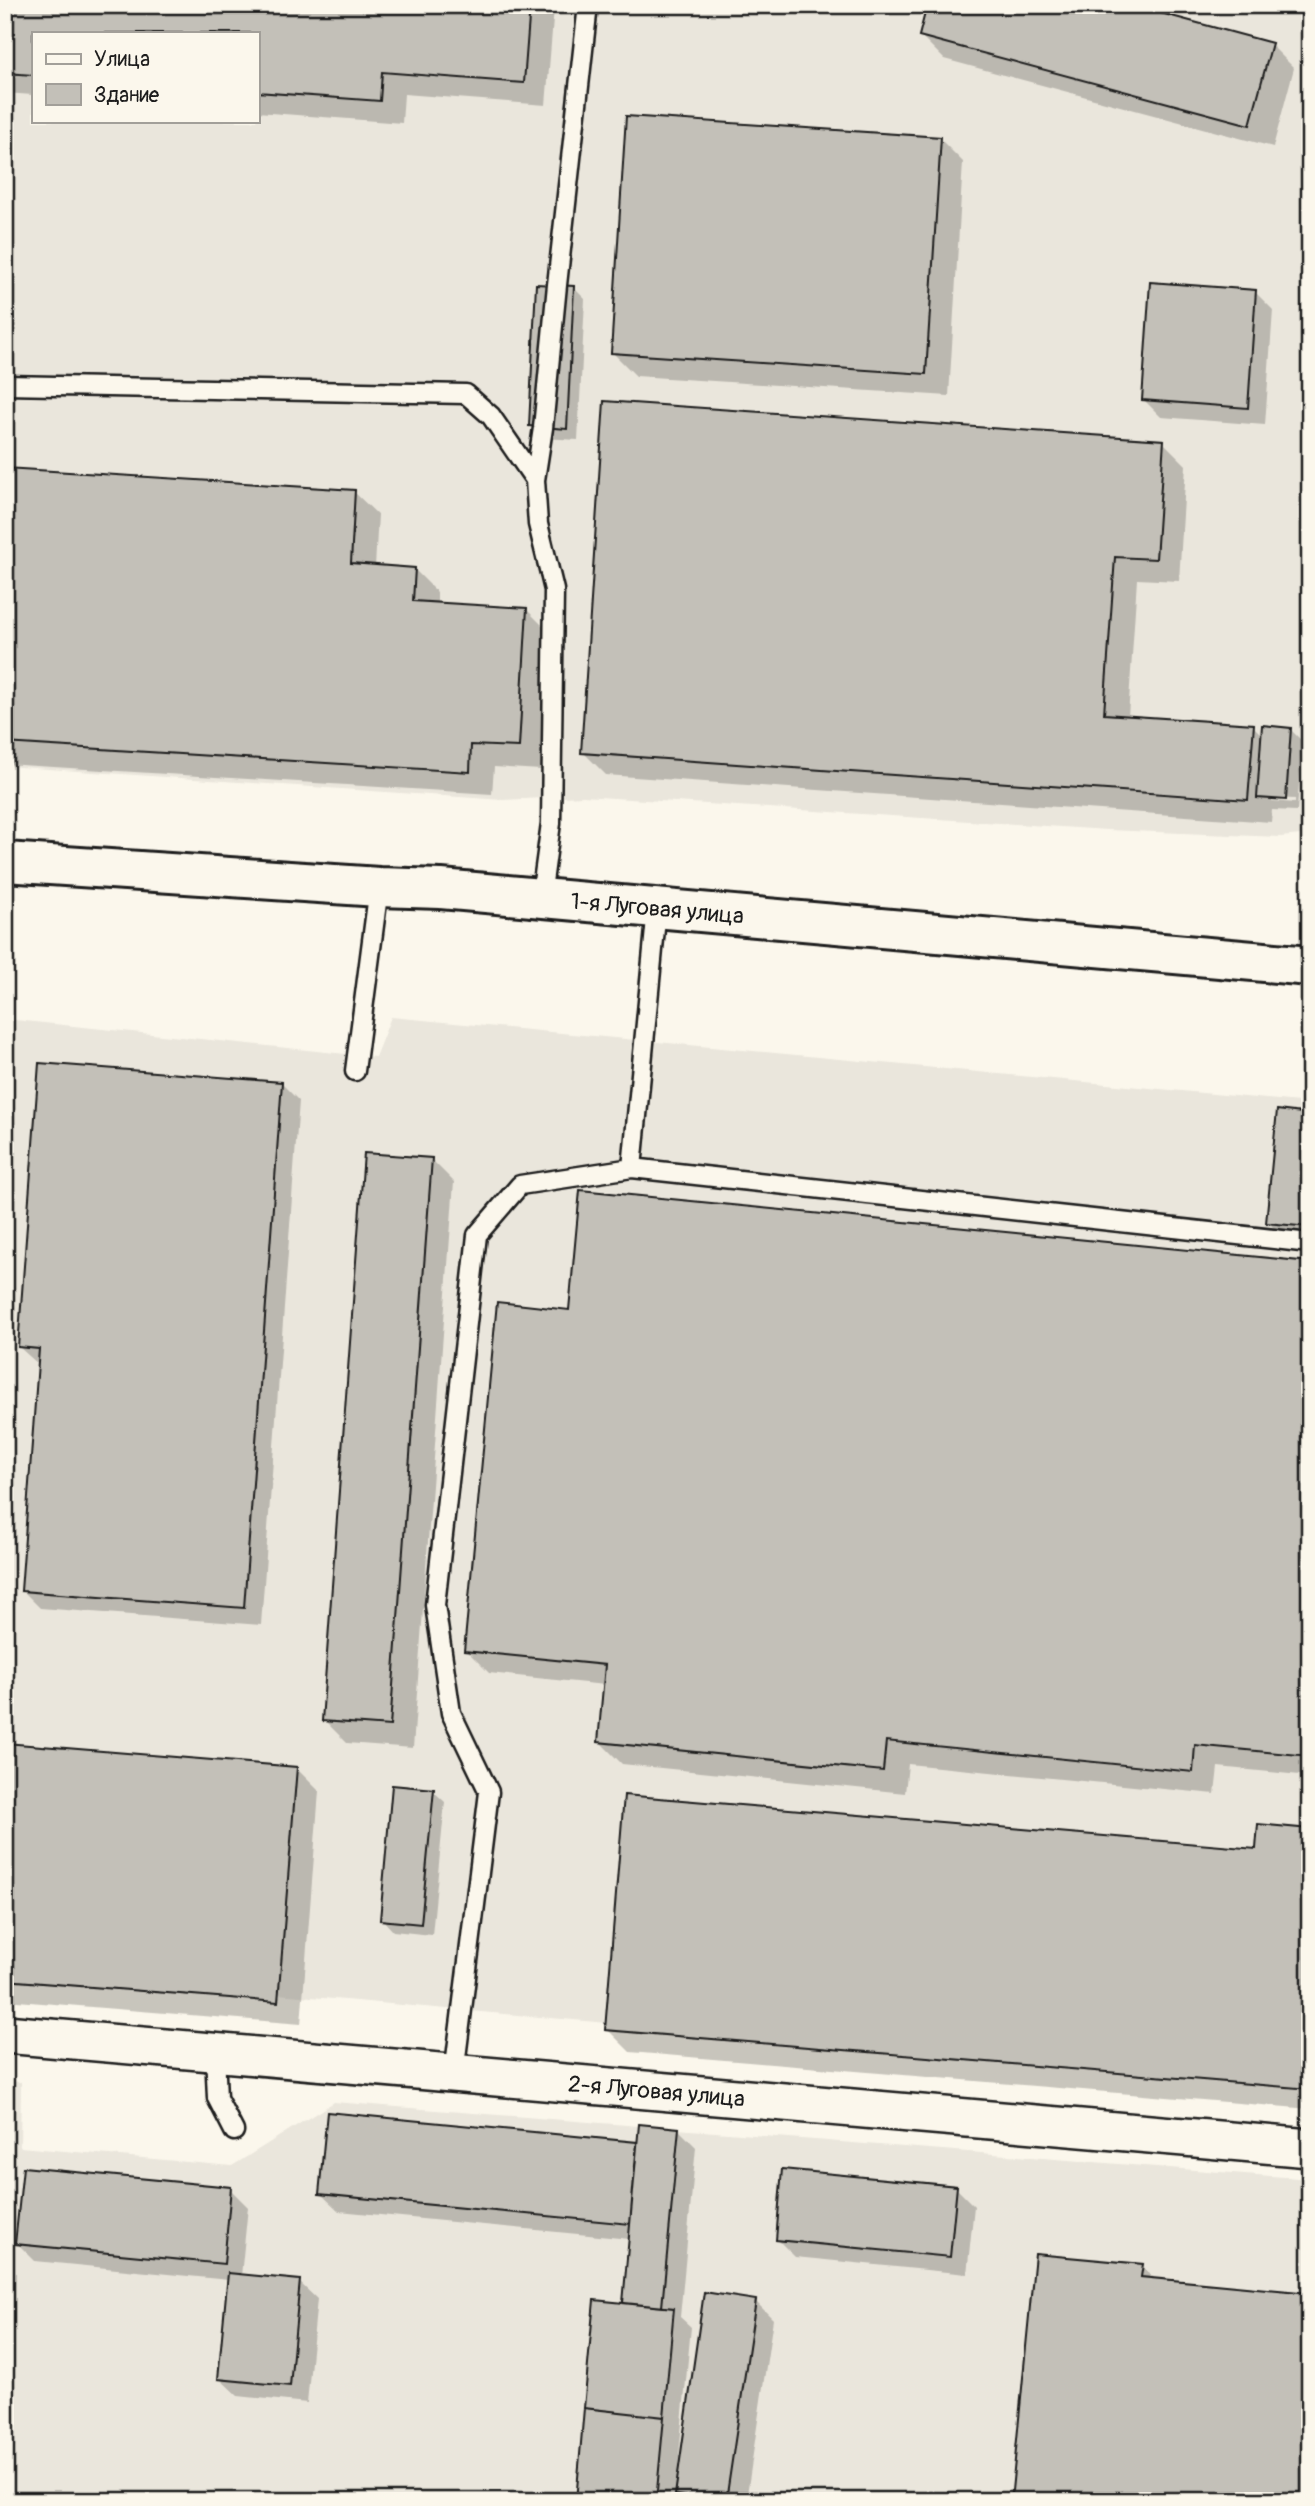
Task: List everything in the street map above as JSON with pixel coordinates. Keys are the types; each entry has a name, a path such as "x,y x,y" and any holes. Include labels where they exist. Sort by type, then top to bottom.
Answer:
{"main road":[{"name":"1-я Луговая улица","path":"5,862 441,889 1310,965"}],"street":[{"name":"2-я Луговая улица","path":"5,2034 1310,2147"}],"lane":[{"path":"541,897 551,823 554,590 538,524 535,480 543,428 556,285 588,5"},
{"path":"5,385 466,394 491,416 535,480"},
{"path":"355,1071 379,887"},
{"path":"632,1168 657,908"},
{"path":"454,2074 489,1792 451,1713 435,1605 477,1236 520,1185 632,1168 1310,1243"},
{"path":"215,2053 217,2098 234,2131"}],"shaded area":[{"path":"5,5 1310,5 1310,834 1281,837 1107,830 583,796 503,800 5,766"},
{"path":"391,1017 1310,1103 1310,2085 5,1970 5,1019 375,1057"},
{"path":"5,2081 21,2082 20,2147 232,2166 334,2102 1310,2179 1310,2501 5,2501"}],"building":[{"path":"5,5 530,5 524,83 382,72 380,101 259,92 259,32 32,32 32,75 5,73"},
{"path":"927,5 1131,5 1272,43 1250,125 919,36"},
{"path":"626,116 941,137 926,374 611,353"},
{"path":"1150,282 1256,290 1248,408 1142,400"},
{"path":"536,284 574,286 567,429 529,426"},
{"path":"604,401 1164,440 1156,559 1115,557 1104,714 1254,724 1248,800 581,753"},
{"path":"5,468 355,490 351,563 415,568 413,601 527,608 519,747 471,745 470,772 5,743"},
{"path":"1262,725 1291,728 1286,800 1257,798"},
{"path":"39,1063 282,1082 244,1608 21,1591 39,1349 18,1347"},
{"path":"1277,1110 1310,1114 1310,1227 1266,1223"},
{"path":"364,1153 432,1158 390,1726 322,1721"},
{"path":"580,1190 1310,1262 1310,1756 1195,1745 1193,1772 886,1741 883,1771 598,1742 605,1665 464,1651 497,1302 569,1310"},
{"path":"5,1743 297,1767 278,2002 5,1980"},
{"path":"392,1785 434,1789 421,1924 380,1920"},
{"path":"624,1795 1256,1849 1258,1824 1310,1829 1310,2089 605,2030"},
{"path":"327,2112 637,2142 630,2224 319,2194"},
{"path":"639,2124 679,2128 662,2307 623,2303"},
{"path":"23,2167 231,2187 224,2264 15,2244"},
{"path":"782,2169 957,2186 950,2257 776,2240"},
{"path":"1035,2254 1143,2264 1141,2277 1310,2293 1310,2501 1011,2501"},
{"path":"228,2273 300,2280 290,2386 218,2379"},
{"path":"704,2292 756,2300 726,2501 675,2495"},
{"path":"594,2300 674,2308 664,2417 584,2408"},
{"path":"584,2408 664,2417 656,2501 576,2501"}]}
